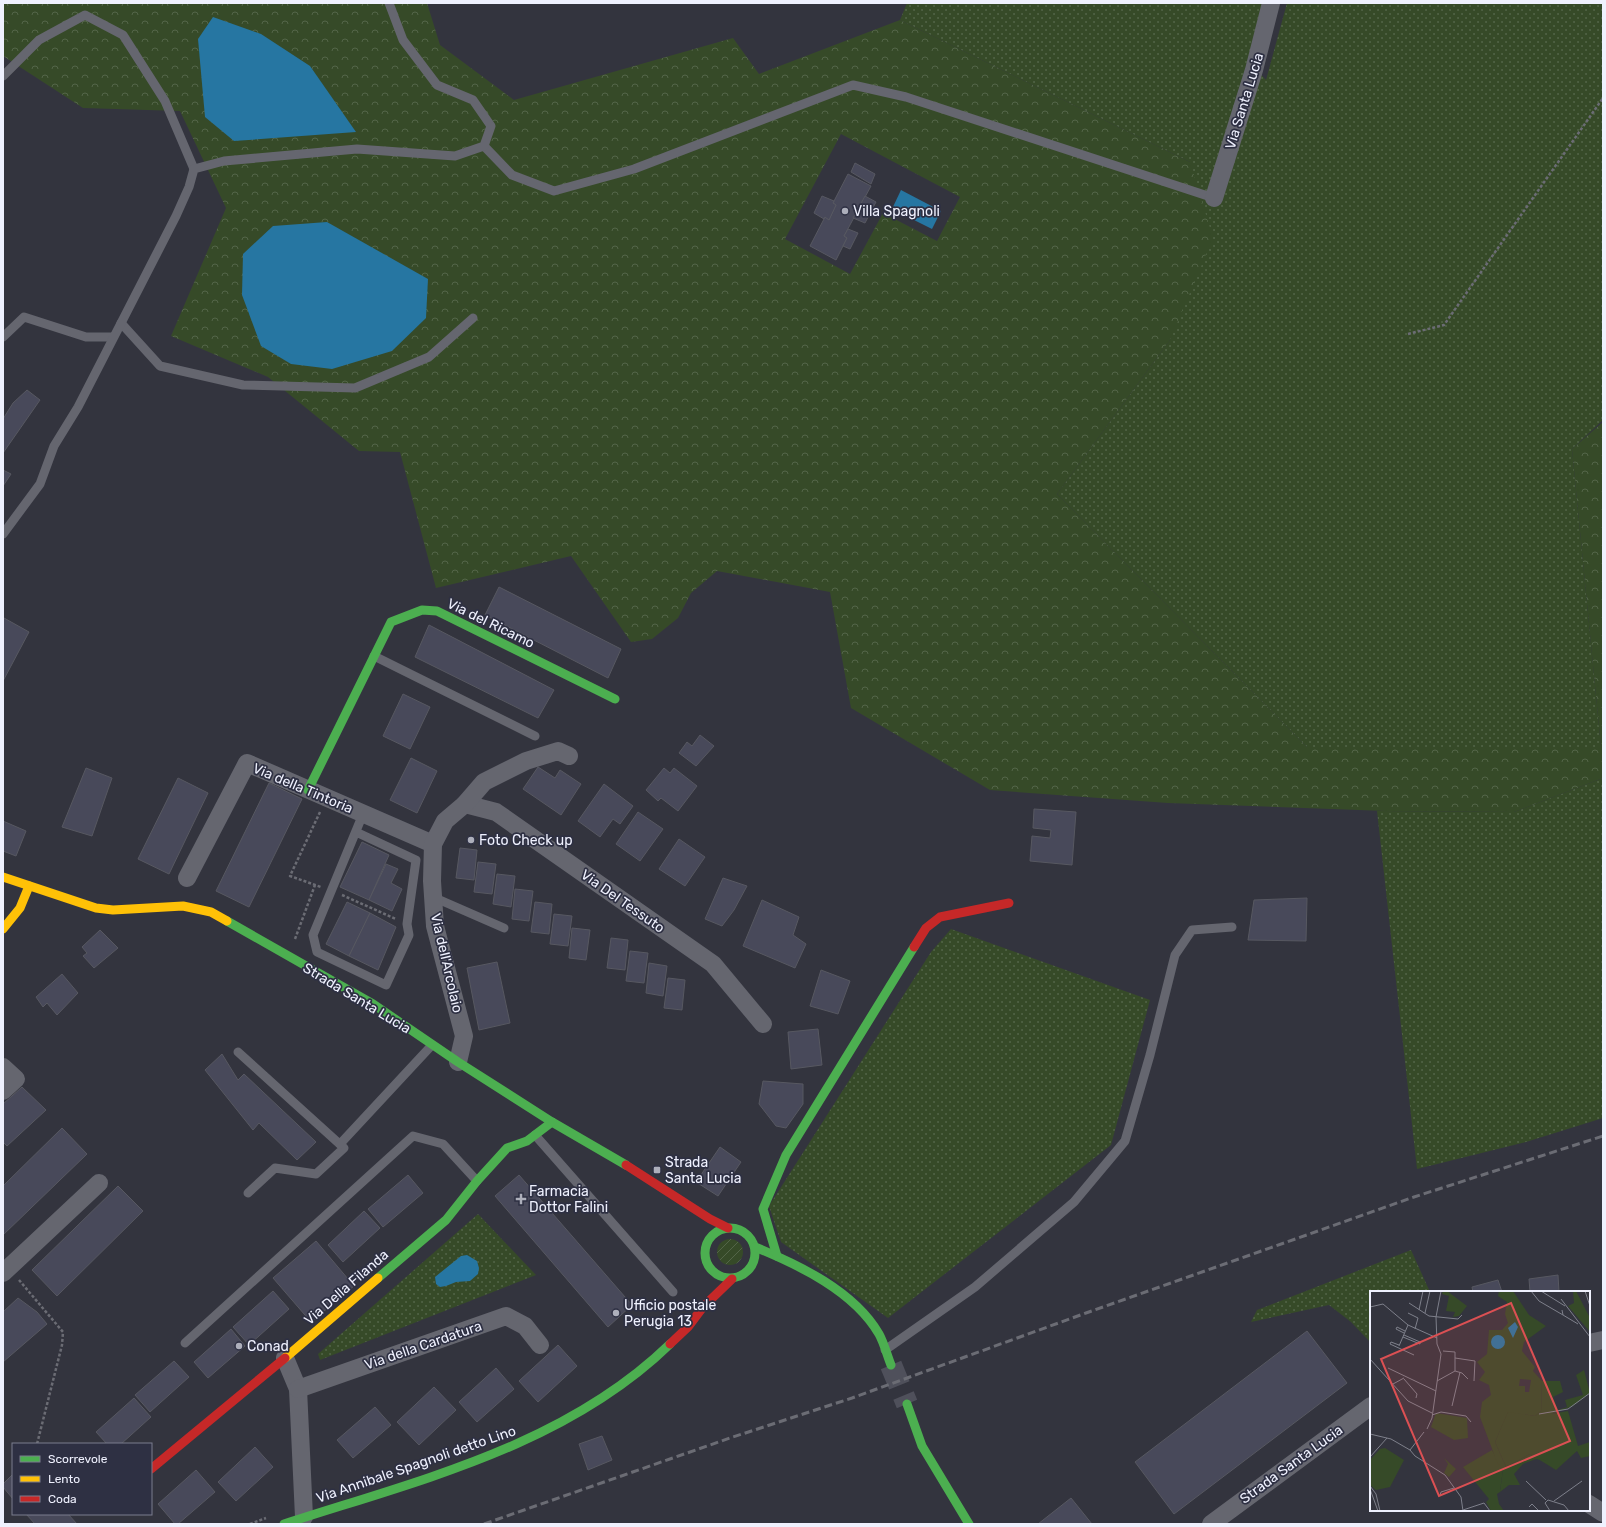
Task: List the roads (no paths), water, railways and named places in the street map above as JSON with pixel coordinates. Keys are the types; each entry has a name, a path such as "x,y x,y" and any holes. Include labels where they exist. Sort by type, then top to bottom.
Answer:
{"street":[{"name":"Via Santa Lucia","path":"1214,198 1254,70 1271,3"},
{"name":"Via del Ricamo","path":"308,790 391,622 422,610 437,611 615,699"},
{"name":"Via dell'Arcolaio","path":"458,1062 464,1036 435,926 433,897 433,844 445,821 465,804 484,782 526,761 558,751 569,756"},
{"name":"Via della Tintoria","path":"187,878 247,763 433,844"},
{"name":"Via Del Tessuto","path":"465,804 496,812 713,964 762,1024"},
{"name":"Strada Santa Lucia","path":"3,877 96,908 113,910 183,906 211,912 373,1004 432,1045 552,1122 684,1200 710,1219 728,1228"},
{"path":"3,929 20,908 29,886"},
{"path":"777,1256 763,1209 786,1155 926,928 940,917 1009,904"},
{"path":"3,1067 16,1079 3,1091"},
{"name":"Via Della Filanda","path":"152,1468 285,1358 446,1220 477,1181 507,1148 527,1141 552,1122"},
{"path":"5,1270 98,1183"},
{"name":"Strada Santa Lucia","path":"684,1200 700,1226 706,1244"},
{"path":"728,1228 735,1228 748,1234 755,1247 754,1261 751,1268 739,1277 732,1279 717,1275 711,1270 705,1258 706,1244 715,1233 728,1228"},
{"path":"755,1247 808,1271 858,1306 879,1334 890,1365"},
{"name":"Via Annibale Spagnoli detto Lino","path":"703,1307 710,1284 711,1270"},
{"name":"Via Annibale Spagnoli detto Lino","path":"284,1524 491,1456 539,1435 588,1408 650,1362 688,1327 703,1307 732,1279"},
{"name":"Via della Cardatura","path":"298,1389 506,1316 525,1326 540,1345"},
{"path":"285,1358 298,1389 304,1517"},
{"path":"907,1404 922,1446 968,1524"},
{"name":"Strada Santa Lucia","path":"1211,1524 1370,1407"},
{"path":"1590,1505 1603,1513"}],"lane":[{"path":"389,3 403,40 437,84 473,100 491,126 484,146"},
{"path":"3,76 39,40 85,15 123,36 165,101 194,169 189,187 176,216 78,407 54,446 40,484 3,534"},
{"path":"484,146 512,175 554,191 634,169 853,85 906,97 1214,198"},
{"path":"194,169 224,160 357,149 455,156 484,146"},
{"path":"3,337 24,317 86,337 113,337"},
{"path":"121,323 160,366 243,385 355,388 429,357 473,318"},
{"path":"374,656 535,736"},
{"path":"356,832 416,860 407,924 409,934 386,985 317,952 313,935 363,814"},
{"path":"433,897 504,928"},
{"path":"885,1350 975,1287 1074,1202 1125,1141 1150,1055 1175,955 1192,930 1232,927"},
{"path":"340,1144 432,1045"},
{"path":"238,1052 344,1148 316,1174 275,1168 248,1193"},
{"path":"535,1135 673,1292"},
{"path":"185,1343 413,1136 443,1144 477,1181"}],"water":[{"path":"213,17 261,34 310,66 356,132 234,141 205,117 198,39"},
{"path":"901,190 941,211 932,229 892,209"},
{"path":"327,222 428,279 426,318 392,351 332,369 291,364 261,346 242,295 243,254 273,226"},
{"path":"467,1255 477,1261 479,1268 478,1274 470,1281 456,1282 440,1287 436,1284 435,1277 461,1256"}],"tunnel":[{"path":"891,1365 907,1404"}],"railway":[{"path":"484,1524 730,1438 852,1398 1086,1313 1414,1197 1603,1136"}],"place":[{"name":"Villa Spagnoli","path":"845,211"},
{"name":"Foto Check up","path":"471,840"},
{"name":"Strada Santa Lucia","path":"657,1170"},
{"name":"Farmacia Dottor Falini","path":"521,1199"},
{"name":"Ufficio postale Perugia 13","path":"616,1313"},
{"name":"Conad","path":"239,1346"}]}
